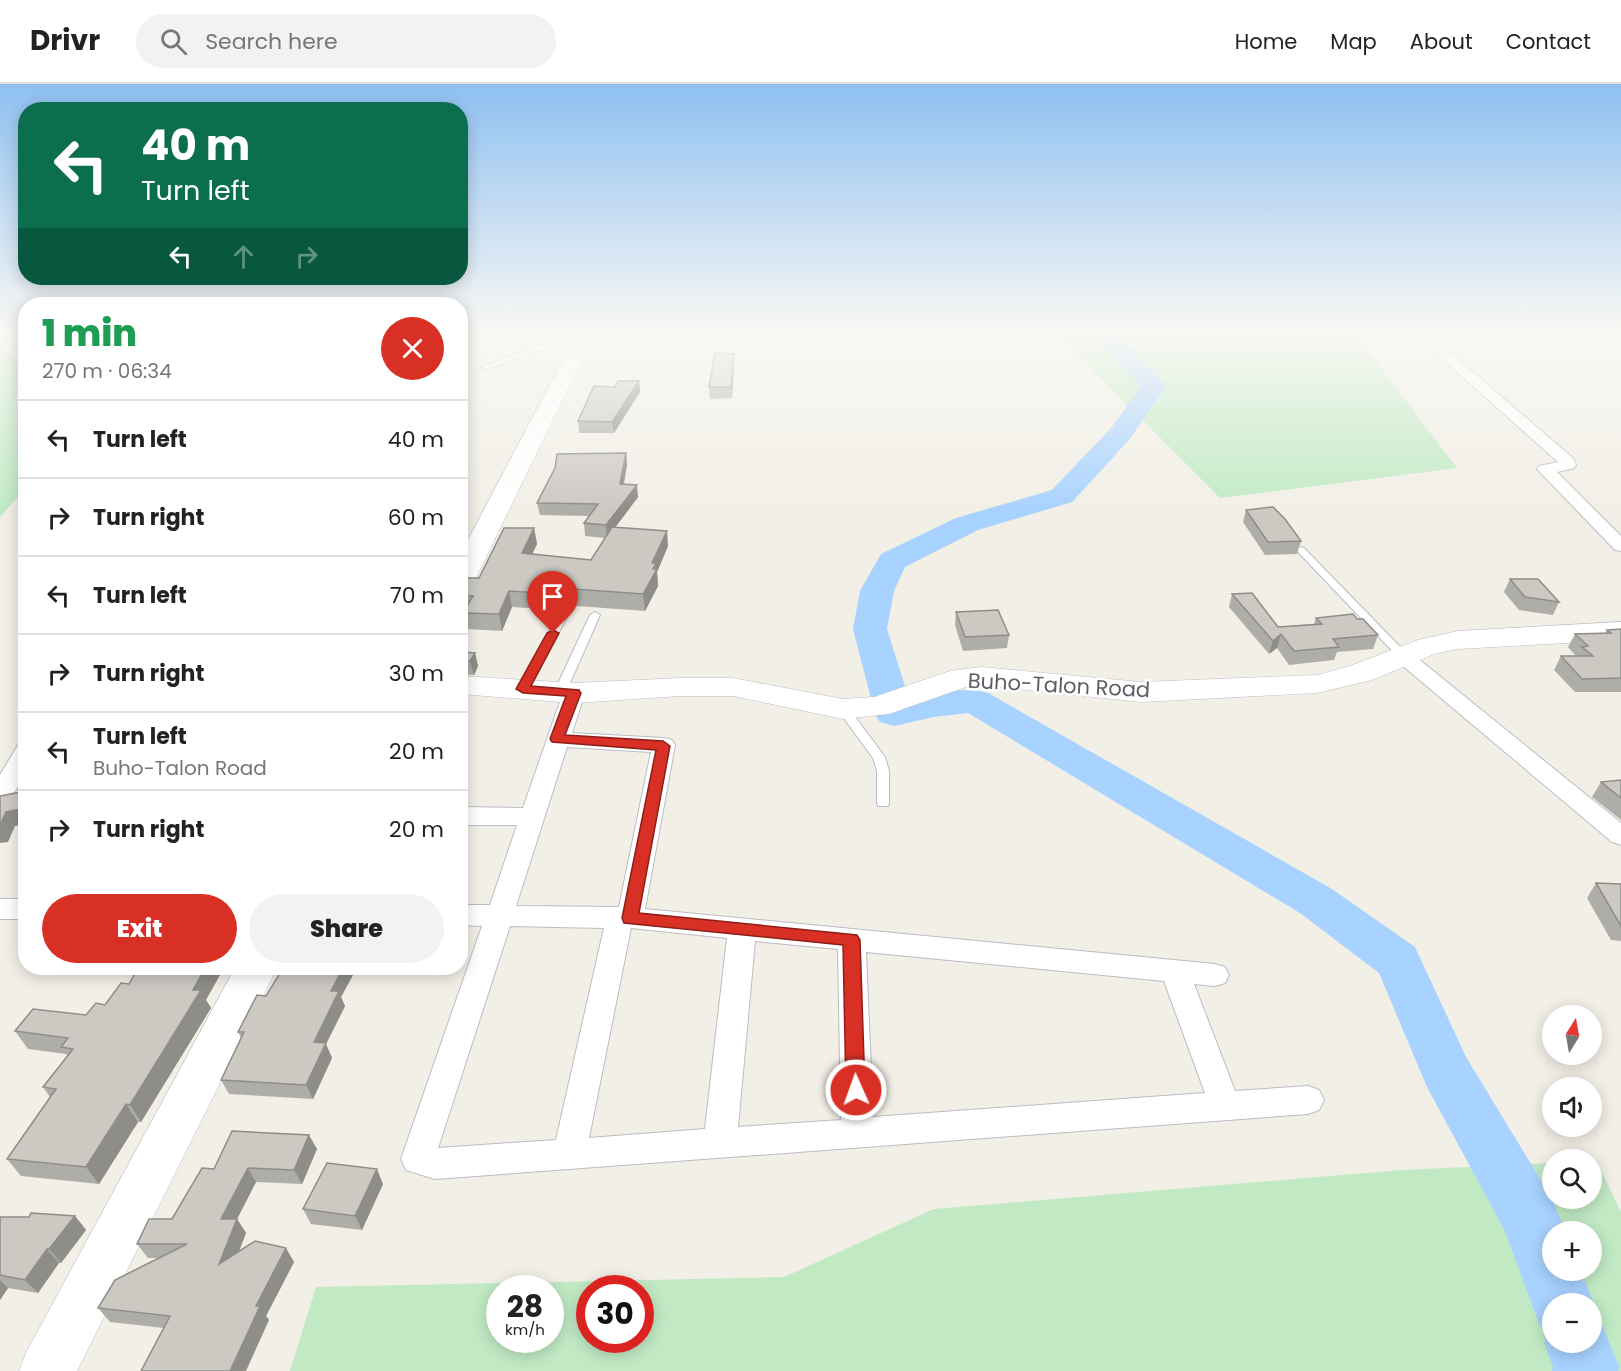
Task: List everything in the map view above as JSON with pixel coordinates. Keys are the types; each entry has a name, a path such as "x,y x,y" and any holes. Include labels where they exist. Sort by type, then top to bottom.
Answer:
{"street":[{"path":"468,566 556,391"},
{"path":"1486,391 1568,462 1568,465 1545,469 1621,546"},
{"name":"Buho-Talon Road","path":"468,686 567,692 733,687 843,709 878,706 961,678 981,676 1141,692 1317,684 1361,673 1429,646 1458,640 1621,631"},
{"path":"1404,657 1621,836"},
{"path":"567,692 557,739 418,1160 435,1164 1308,1100"},
{"path":"557,739 663,746 569,1154"},
{"path":"0,796 18,764"},
{"path":"468,816 531,817"},
{"path":"0,909 18,909"},
{"path":"468,915 625,918 1215,975"},
{"path":"720,1143 742,929"},
{"path":"852,940 857,1133"},
{"path":"1175,971 1225,1106"},
{"path":"47,1371 252,975"}],"lane":[{"path":"1301,550 1404,657"},
{"path":"523,689 563,615"},
{"path":"567,692 595,615"},
{"path":"843,709 879,757 883,771 883,803"}],"green space":[{"path":"0,391 18,391 18,497 0,517"},
{"path":"1114,391 1399,391 1457,468 1220,498"},
{"path":"1542,1163 1542,1209 1602,1209 1602,1172 1621,1212 1621,1371 290,1371 316,1287 486,1283 486,1353 564,1353 564,1282 576,1281 576,1353 654,1353 654,1280 784,1277 934,1209 1401,1170"}],"building":[{"path":"592,391 632,391 612,422 578,421"},
{"path":"626,453 620,484 637,485 606,525 584,523 598,504 537,503 555,468 557,454"},
{"path":"1273,507 1301,541 1268,542 1246,510"},
{"path":"612,527 667,531 652,563 656,563 653,569 657,569 643,594 561,588 558,594 509,591 499,614 468,613 468,604 473,596 468,596 468,578 479,578 504,528 534,528 522,553 591,560"},
{"path":"1510,579 1538,579 1559,602 1525,597"},
{"path":"1252,593 1278,627 1322,624 1316,618 1353,614 1357,619 1363,619 1378,635 1333,639 1339,647 1294,651 1281,634 1273,641 1232,594"},
{"path":"998,610 1009,635 965,637 956,612"},
{"path":"1621,629 1621,678 1582,679 1561,656 1593,656 1582,647 1588,646 1575,634 1611,633 1607,630"},
{"path":"468,653 475,653 468,661"},
{"path":"1621,780 1621,798 1601,782"},
{"path":"18,793 18,810 6,812 0,825 0,796"},
{"path":"1596,883 1621,884 1621,926"},
{"path":"134,975 201,975 193,990 201,990 130,1105 126,1104 86,1167 7,1159 56,1089 43,1087 73,1049 61,1047 68,1038 15,1031 33,1009 86,1015 96,1003 105,1005 121,983 129,984"},
{"path":"279,975 339,975 331,991 339,991 314,1042 326,1043 306,1085 221,1080 244,1032 238,1032 257,995 266,996"},
{"path":"232,1131 309,1135 294,1170 248,1168 221,1219 237,1219 219,1264 255,1241 286,1248 256,1306 260,1306 230,1371 141,1371 170,1316 98,1308 115,1280 187,1244 137,1244 149,1219 172,1219 202,1168 214,1169"},
{"path":"327,1163 377,1169 355,1216 303,1209"},
{"path":"31,1213 75,1216 25,1280 0,1275 0,1217 29,1217"}],"waterway":[{"path":"1150,391 1120,434 1062,496 967,524 892,561 877,591 870,629 894,714 934,705 975,701 1316,901 1398,961 1446,1071 1530,1217 1558,1293"},
{"path":"1581,1353 1586,1367 1585,1371"}],"route":[{"path":"553,633 523,689 574,693 557,739 663,746 630,918 852,940 856,1090"}]}
